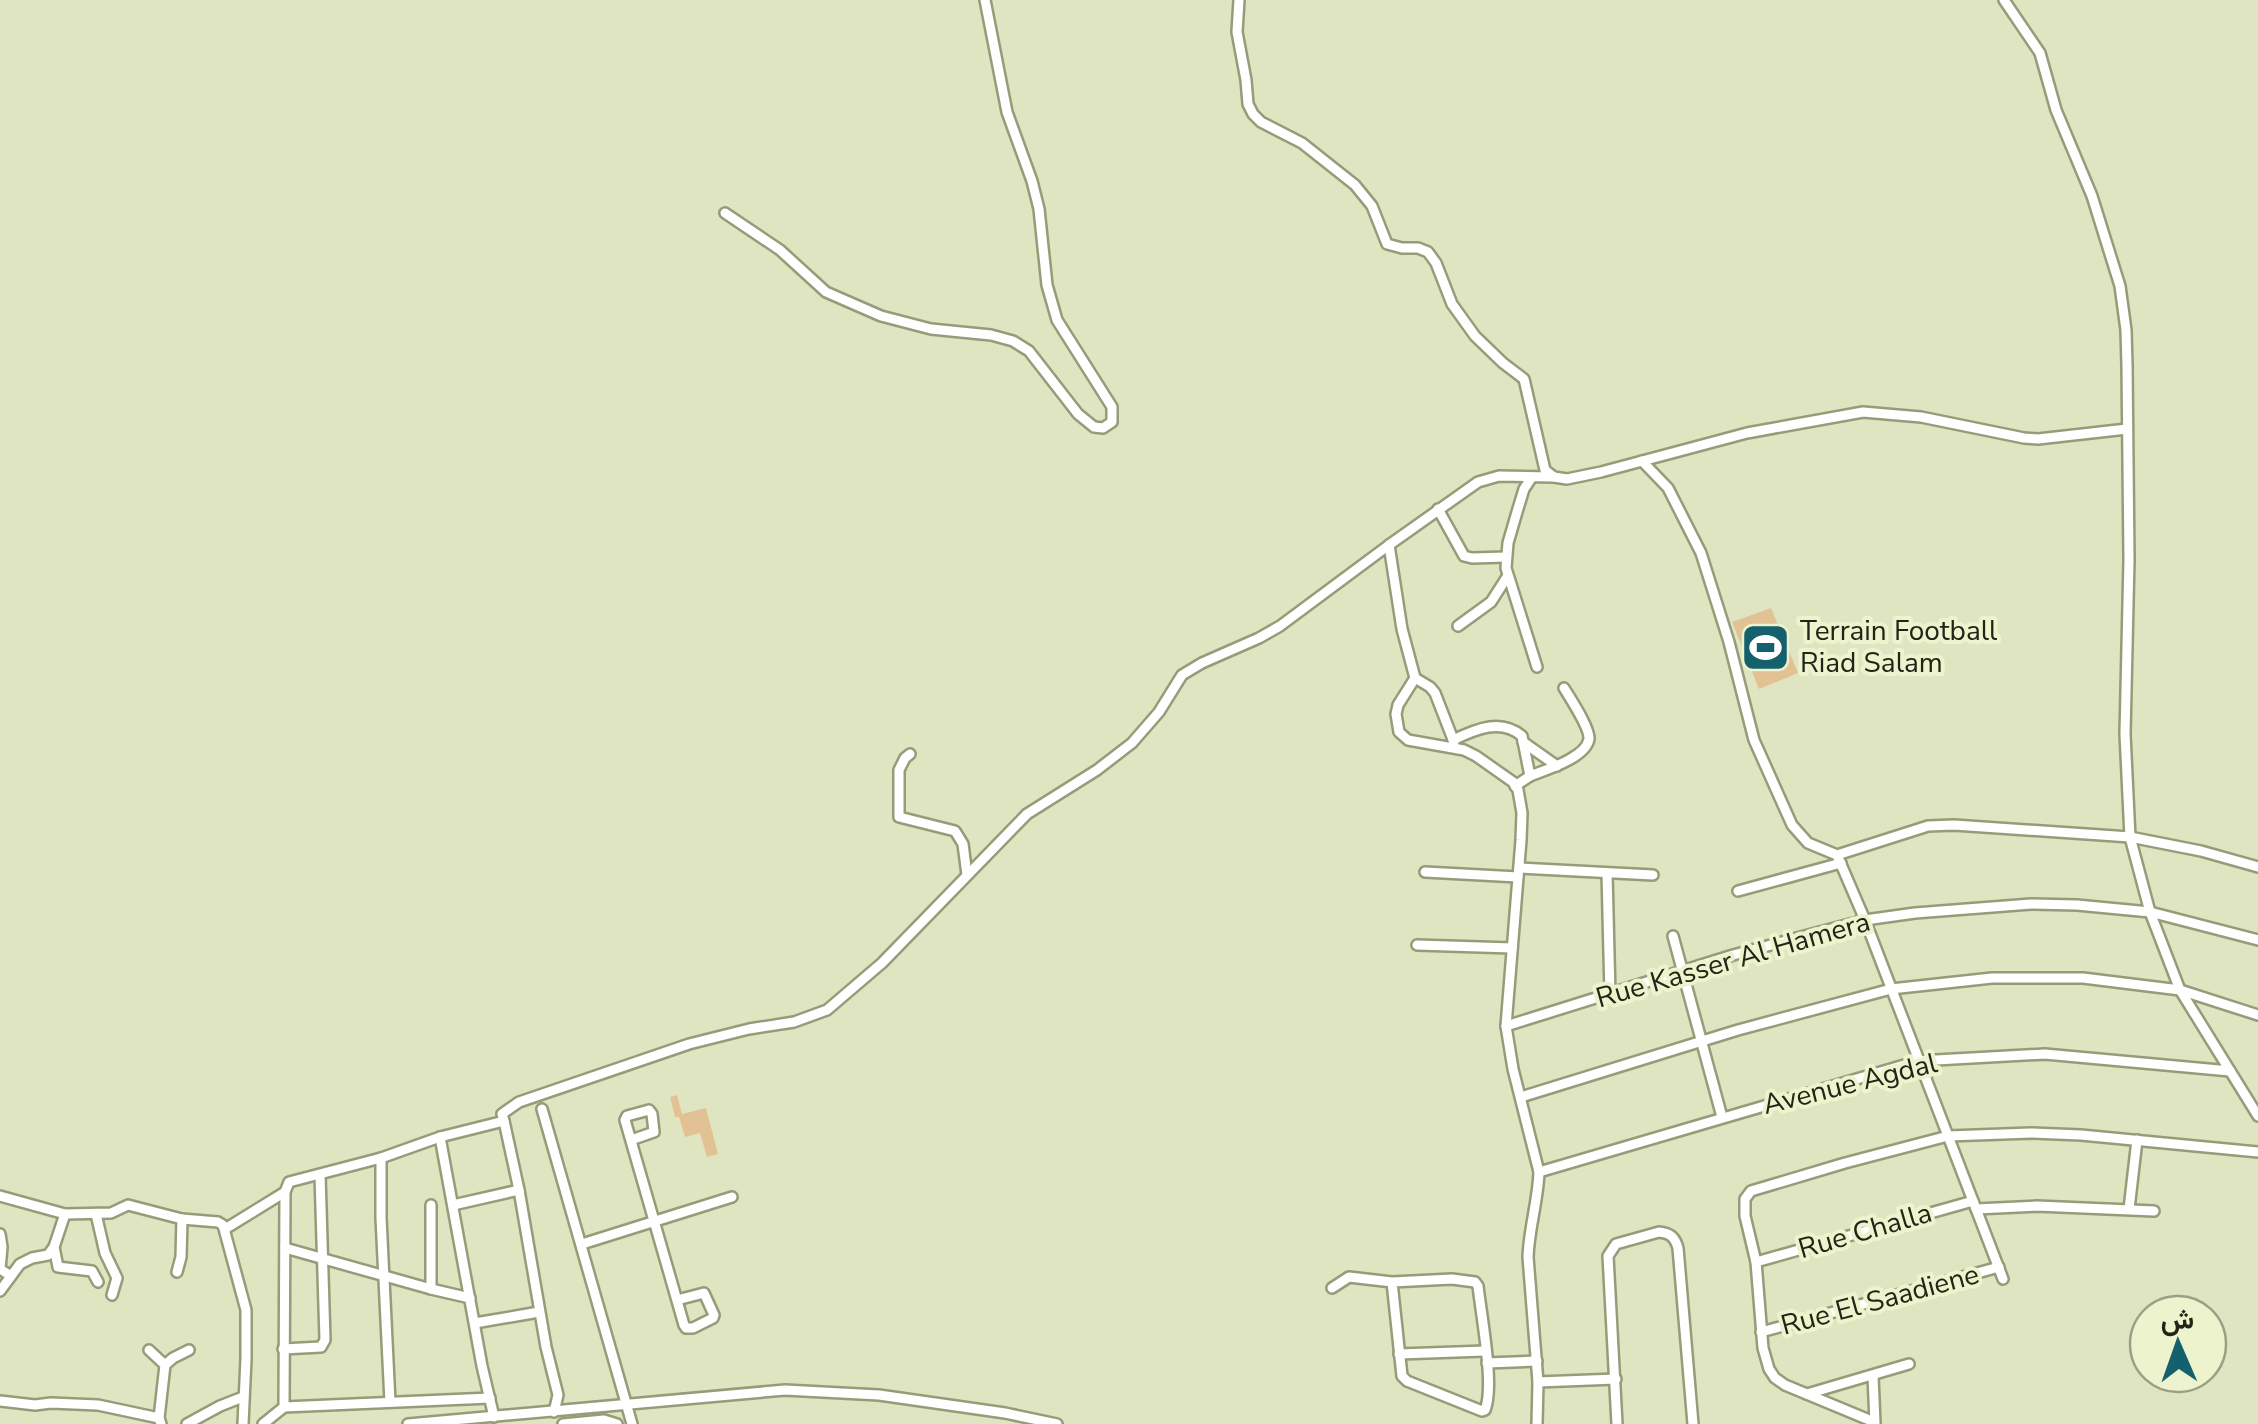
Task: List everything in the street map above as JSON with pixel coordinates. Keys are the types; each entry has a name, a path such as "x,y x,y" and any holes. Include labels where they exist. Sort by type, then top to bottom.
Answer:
{"street":[{"path":"724,213 780,250 826,292 881,316 931,329 991,335 1013,342 1030,352 1078,414 1098,428 1108,426 1114,416 1112,407 1051,304 1039,210 1007,112 985,0"},
{"path":"1239,0 1237,32 1253,114 1302,143 1355,185 1372,206 1387,244 1422,248 1430,254 1452,304 1475,336 1524,379 1545,470 1554,477"},
{"path":"2004,0 2037,46 2120,286 2126,330 2126,769 2130,836 2150,912 2180,990 2257,1110"},
{"path":"554,1412 558,1396 502,1114 508,1108 574,1082 702,1040 794,1022 826,1010 882,963 1028,814 1132,743 1182,675 1259,638 1302,610 1478,482 1513,475 1566,479 1747,434 1864,412 1921,417 2038,439 2127,428"},
{"path":"1642,461 1668,488 1702,552 1754,740 1792,825 1808,843 1839,859 2003,1279"},
{"path":"1532,477 1524,489 1506,557 1507,577 1537,667"},
{"path":"1438,509 1464,556 1506,557"},
{"path":"1390,545 1402,629 1416,678 1434,693 1455,744"},
{"path":"1458,626 1492,602 1507,577"},
{"path":"1416,678 1396,714 1399,732 1419,743 1455,744 1488,762 1516,786 1521,800 1506,1026 1539,1172 1528,1240 1537,1361 1537,1424"},
{"path":"1516,786 1581,751 1589,738 1564,688"},
{"path":"1455,744 1480,727 1500,726 1518,732 1530,776"},
{"path":"1523,742 1557,766"},
{"path":"910,754 899,770 899,816 955,831 963,844 967,875"},
{"path":"1738,891 1937,824 2130,836 2258,867"},
{"path":"1425,872 1653,875"},
{"path":"1607,873 1610,995"},
{"name":"Rue Kasser Al Hamera","path":"1506,1026 1865,920 1968,907 2077,905 2150,912 2258,940"},
{"path":"1674,936 1722,1117"},
{"path":"1417,945 1512,948"},
{"path":"1521,1098 1702,1041 1891,989 1992,978 2058,977 2180,990 2258,1015"},
{"name":"Avenue Agdal","path":"1539,1172 1918,1061 2045,1054 2230,1070"},
{"path":"542,1108 632,1424"},
{"path":"284,1406 285,1192 290,1182 504,1121"},
{"path":"1873,1376 1874,1423 1775,1378 1765,1359 1756,1262 1744,1206 1752,1190 1948,1136 2043,1134 2258,1152"},
{"path":"440,1137 494,1417"},
{"path":"631,1140 653,1222 677,1300 686,1328 713,1318 704,1294 677,1300"},
{"path":"2130,1209 2137,1140"},
{"path":"381,1158 390,1402"},
{"path":"283,1349 316,1348 324,1344 320,1174"},
{"path":"453,1206 519,1190"},
{"path":"226,1228 285,1192"},
{"path":"0,1196 65,1214 111,1213 128,1205 182,1219 218,1222 226,1228 246,1310 243,1424"},
{"path":"582,1244 732,1197"},
{"path":"431,1289 432,1205"},
{"name":"Rue Challa","path":"1756,1262 1975,1205 2154,1211"},
{"path":"0,1291 20,1264 48,1255 65,1214"},
{"path":"96,1214 105,1253 118,1278 112,1295"},
{"path":"177,1272 182,1219"},
{"path":"1617,1424 1608,1256 1616,1244 1665,1232 1675,1238 1678,1248 1693,1424"},
{"path":"0,1234 0,1269 11,1276"},
{"path":"54,1247 58,1267 92,1271 98,1282"},
{"path":"285,1248 470,1298"},
{"name":"Rue El Saadiene","path":"1761,1332 1999,1267"},
{"path":"1332,1288 1350,1277 1392,1282 1475,1282 1487,1363 1485,1410 1406,1381 1401,1372 1392,1282"},
{"path":"476,1323 539,1312"},
{"path":"148,1350 165,1365"},
{"path":"0,1402 98,1405 160,1421 165,1365 189,1350"},
{"path":"1400,1354 1485,1351"},
{"path":"1487,1363 1537,1361"},
{"path":"1807,1394 1909,1364"},
{"path":"1538,1382 1616,1379"},
{"path":"408,1424 752,1392 839,1392 1005,1412 1057,1424"},
{"path":"187,1424 243,1397"},
{"path":"263,1424 284,1406 490,1398"},
{"path":"1840,1424 1850,1412"},
{"path":"563,1424 599,1420 616,1424"}],"shaded area":[{"name":"Terrain Football Riad Salam","path":"1771,608 1798,673 1759,689 1732,622"},
{"path":"677,1095 682,1114 706,1108 718,1154 707,1157 700,1133 685,1137 670,1097"}],"place":[{"name":"Terrain Football Riad Salam","path":"1765,647"}]}
